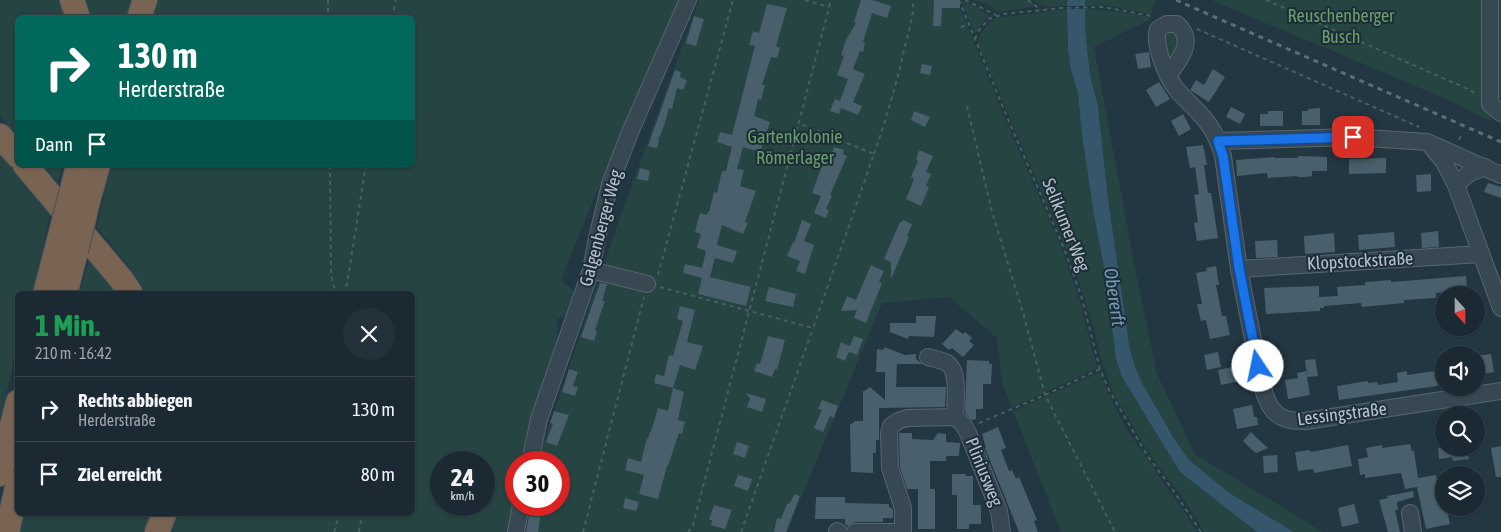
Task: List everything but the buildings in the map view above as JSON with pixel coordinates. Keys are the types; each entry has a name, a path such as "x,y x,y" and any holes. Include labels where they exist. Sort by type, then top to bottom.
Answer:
{"highway":[{"path":"72,0 77,15"},
{"path":"140,15 145,0"},
{"path":"0,136 15,153"},
{"path":"27,167 129,291"},
{"path":"65,291 68,245 80,183 96,167"},
{"path":"46,291 68,245"},
{"path":"0,474 15,414"},
{"path":"7,532 15,496"},
{"path":"157,532 163,516"}],"street":[{"name":"Galgenberger Weg","path":"532,451 539,419 591,270 596,238 610,184 631,130 688,0"},
{"path":"1490,0 1496,109"},
{"name":"Lessingstraße","path":"1168,76 1178,91 1206,120 1218,141 1223,156 1239,268 1264,393 1274,412 1284,419 1306,421 1501,391"},
{"path":"1218,141 1424,135 1501,175"},
{"path":"1424,135 1444,162 1456,185 1501,308"},
{"path":"1456,185 1468,174 1485,168"},
{"name":"Klopstockstraße","path":"1239,268 1481,254"},
{"path":"591,270 652,285"},
{"name":"Pliniusweg","path":"928,357 947,363 954,372 960,423 999,511 1002,532"},
{"name":"Pliniusweg","path":"903,532 903,508 890,468 890,430 894,423 904,418 960,423"},
{"path":"1410,513 1413,532"},
{"path":"516,532 519,516"},
{"path":"855,532 903,532"}],"path":[{"path":"328,0 328,15"},
{"path":"393,15 396,0"},
{"path":"584,532 733,0"},
{"path":"805,0 829,7"},
{"path":"688,532 693,524 831,0"},
{"path":"741,532 886,119 912,16 913,0"},
{"name":"Selikumer Weg","path":"959,0 1063,246 1081,294 1100,369 1110,392 1147,456 1173,490 1201,532"},
{"path":"965,0 996,15"},
{"path":"1028,0 1040,10"},
{"path":"1266,0 1470,90 1496,109"},
{"path":"975,39 979,30 996,15 1062,8 1103,8 1154,16"},
{"path":"961,27 968,24"},
{"path":"1196,28 1424,135"},
{"path":"967,106 992,212 1046,395 1116,532"},
{"path":"798,124 874,154"},
{"path":"1457,144 1462,133"},
{"path":"330,167 331,275 335,291"},
{"path":"344,291 347,284 366,167"},
{"path":"652,285 813,328"},
{"path":"960,423 1046,395 1100,369"},
{"path":"334,532 338,516"},
{"path":"359,532 362,516"}],"green space":[{"path":"0,0 61,0 66,15 15,15 15,134 0,116"},
{"path":"79,0 137,0 133,15 84,15"},
{"path":"157,0 682,0 592,203 561,280 575,292 569,313 557,319 558,345 528,451 505,451 505,516 514,516 512,532 171,532 176,516 415,516 415,291 145,291 97,227 111,167 415,167 415,15 153,15"},
{"name":"Gartenkolonie Römerlager","path":"699,0 955,0 1061,246 1079,298 1097,368 1012,408 1002,382 997,338 949,297 882,303 787,532 526,532 528,516 570,516 570,451 541,451 615,232"},
{"path":"961,0 991,16 983,22 975,34"},
{"path":"971,0 1029,0 1036,6 1000,12 995,11 990,5"},
{"path":"1032,0 1067,0 1067,6 1044,6"},
{"path":"1085,0 1156,0 1151,14 1104,5 1085,6"},
{"name":"Reuschenberger Busch","path":"1211,0 1501,0 1501,99 1498,98 1491,121 1444,98"},
{"path":"1067,9 1068,50 1071,70 1078,93 1082,136 1104,266 1116,359 1122,377 1180,472 1257,532 1204,532 1185,501 1148,452 1113,393 1100,356 1094,329 1076,272 978,44 981,33 995,18"},
{"path":"1085,9 1123,12 1150,17 1149,20 1094,47 1134,263 1157,374 1195,454 1323,532 1294,532 1231,494 1189,460 1175,440 1142,383 1130,350 1108,199 1098,106 1090,75"},
{"path":"1177,27 1182,45 1167,63 1161,32"},
{"path":"0,142 15,159 15,167 22,167 53,203 33,291 15,291 15,356 0,420"},
{"path":"44,167 62,167 58,183"},
{"path":"90,258 123,291 80,291"},
{"path":"1100,372 1107,391 1127,430 1198,532 1061,532 1013,411"},
{"path":"23,516 158,516 152,532 19,532"}],"water":[{"path":"1067,0 1085,0 1085,6 1067,6"},
{"name":"Obererft","path":"1067,9 1085,9 1090,75 1098,106 1108,199 1130,350 1142,383 1175,440 1189,460 1231,494 1294,532 1257,532 1180,472 1122,377 1116,359 1104,267 1082,136 1078,93 1071,70 1068,50"}],"railway":[{"path":"1176,0 1501,142"}],"route":[{"path":"1258,366 1239,268 1223,156 1218,141 1353,137"}]}
